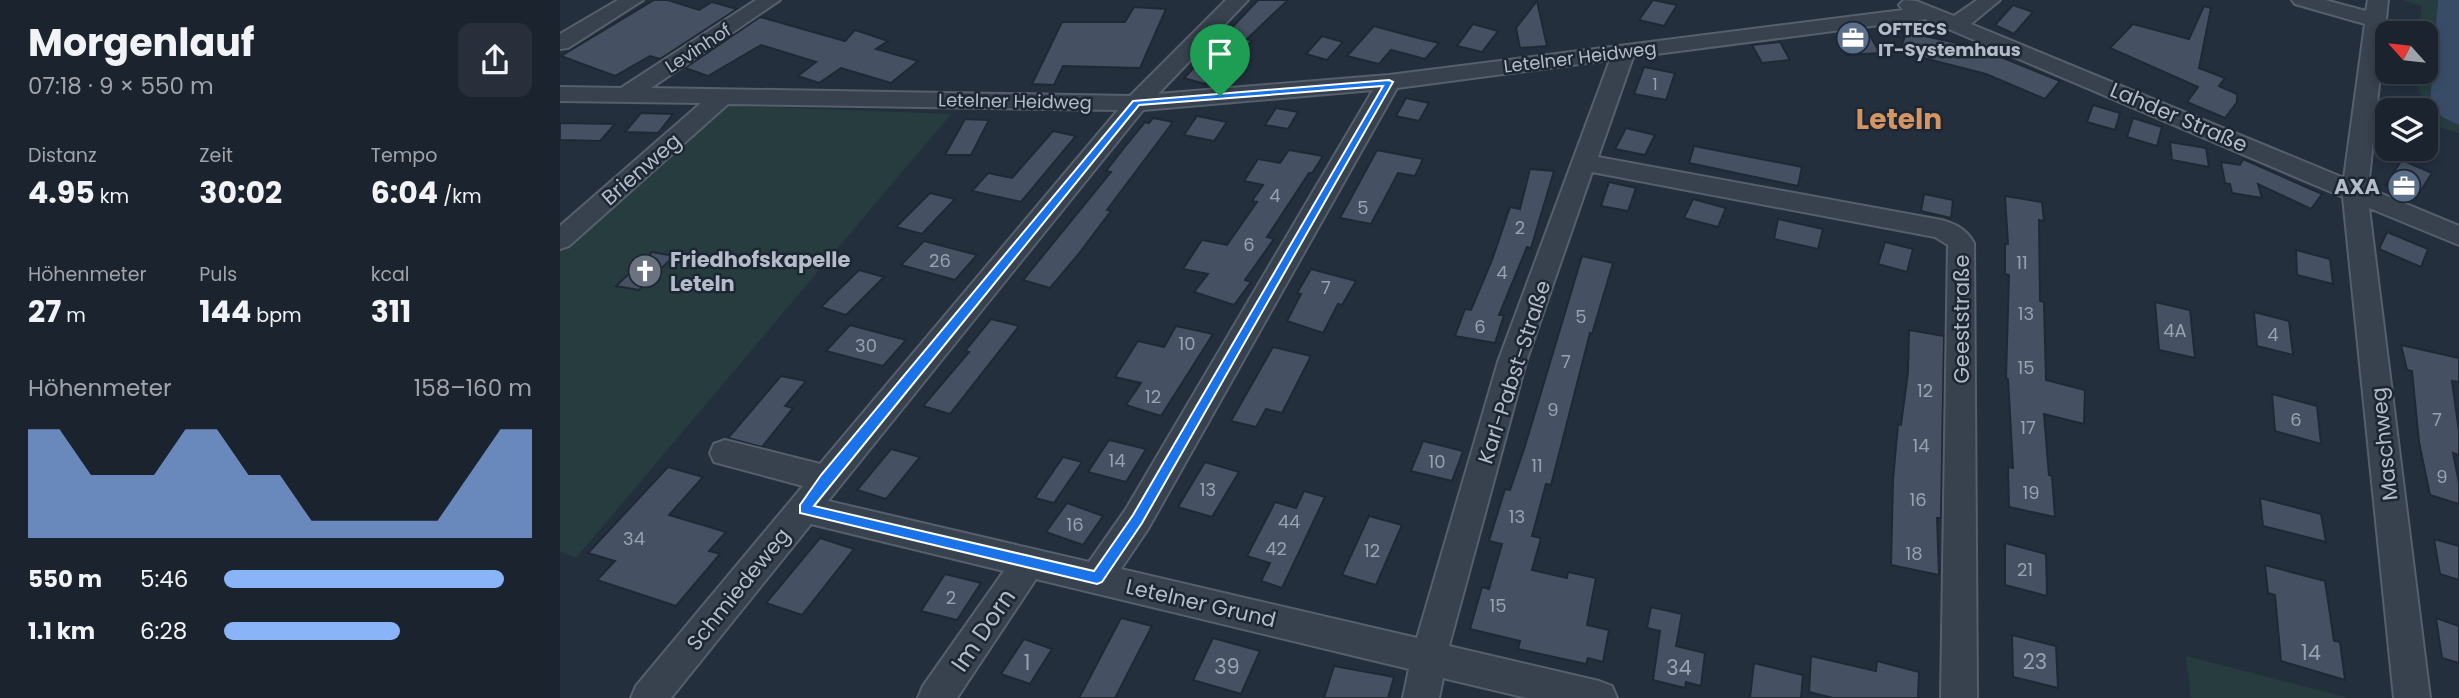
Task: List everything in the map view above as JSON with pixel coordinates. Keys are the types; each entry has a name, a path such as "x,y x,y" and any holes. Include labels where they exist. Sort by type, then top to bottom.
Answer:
{"street":[{"path":"560,43 632,0"},
{"name":"Levinhof","path":"626,95 770,0"},
{"name":"Schmiedeweg","path":"649,698 804,509 825,479 1136,103 1238,0"},
{"name":"Lahder Straße","path":"1897,0 2459,236"},
{"path":"1956,25 1990,0"},
{"path":"2302,0 2376,10"},
{"name":"Maschweg","path":"2376,10 2355,191 2412,698"},
{"name":"Letelner Heidweg","path":"560,94 1136,103 1389,82 1927,13"},
{"name":"Karl-Pabst-Straße","path":"1421,698 1429,657 1512,362 1625,51"},
{"path":"1097,578 1137,519 1389,82"},
{"name":"Brienweg","path":"560,240 722,97"},
{"name":"Geeststraße","path":"1586,163 1941,229 1954,235 1961,243 1959,698"},
{"path":"725,453 825,479"},
{"name":"Letelner Grund","path":"804,509 1598,698"},
{"name":"Im Dorn","path":"936,698 1029,562"}],"green space":[{"path":"2402,0 2438,0 2436,21 2420,21 2422,6"},
{"path":"2416,84 2431,84 2430,98 2423,98"},
{"path":"719,105 951,114 576,558 560,551 560,245"},
{"path":"2438,112 2442,117 2459,125 2459,133 2438,127"},
{"path":"2186,656 2349,698 2191,698"}],"water":[{"path":"2438,0 2459,0 2459,125 2442,117 2438,112 2438,98 2430,98 2431,84 2438,84"}],"building":[{"path":"654,0 668,0 699,10 712,2 737,9 660,59 650,56 615,76 561,56"},
{"path":"1258,0 1288,0 1247,39 1252,41 1230,65 1235,66 1221,81 1210,78 1205,84 1184,78"},
{"path":"1653,0 1677,5 1664,26 1639,20"},
{"path":"1537,1 1547,46 1520,48 1516,28"},
{"path":"2013,5 2033,12 2014,34 1995,25"},
{"path":"2204,6 2211,8 2199,68 2225,78 2219,86 2237,94 2237,102 2225,118 2187,102 2198,87 2110,48 2133,24 2189,39"},
{"path":"1134,7 1166,9 1140,68 1063,66 1054,85 1032,84 1062,22 1125,22"},
{"path":"760,17 845,41 855,30 888,41 876,49 918,61 891,83 841,68 819,83 798,76 816,62 761,45 708,76 685,68"},
{"path":"1473,24 1498,31 1482,52 1457,46"},
{"path":"1374,26 1439,43 1425,59 1391,50 1379,64 1347,56"},
{"path":"1906,32 1994,51 1998,56 2060,81 2045,99 1986,74 1900,52"},
{"path":"1869,34 1880,53 1847,55 1836,37"},
{"path":"1322,36 1343,42 1327,60 1306,54"},
{"path":"1780,42 1790,60 1762,63 1752,45"},
{"path":"1644,67 1675,73 1666,100 1634,94"},
{"path":"1406,98 1429,103 1419,121 1396,116"},
{"path":"2093,105 2120,113 2115,130 2087,122"},
{"path":"1276,108 1298,112 1288,129 1265,125"},
{"path":"641,113 673,114 658,133 625,132"},
{"path":"1197,116 1227,122 1214,141 1184,135"},
{"path":"1153,118 1173,122 1107,210 1111,211 1077,256 1050,288 1023,280 1111,172 1106,171 1127,144 1145,122 1149,123"},
{"path":"2133,118 2162,127 2157,146 2127,137"},
{"path":"965,119 989,120 971,155 945,155"},
{"path":"560,123 615,124 600,141 560,140"},
{"path":"1626,128 1655,135 1645,155 1615,149"},
{"path":"1053,131 1076,136 1021,202 972,191 988,173 1012,178"},
{"path":"2170,142 2206,148 2209,167 2172,160"},
{"path":"1694,146 1802,167 1798,186 1689,163"},
{"path":"1289,150 1323,156 1267,237 1274,239 1245,280 1251,282 1234,305 1194,292 1208,274 1183,269 1202,240 1227,245 1257,202 1252,201 1263,185 1244,181 1258,159 1280,163"},
{"path":"1377,150 1423,159 1415,176 1398,173 1371,224 1340,218"},
{"path":"2243,159 2322,194 2311,209 2258,184 2262,198 2232,193 2230,184 2225,183 2221,162 2240,165"},
{"path":"2401,161 2432,173 2416,198 2385,185"},
{"path":"1530,169 1554,171 1531,248 1527,247 1499,315 1504,315 1495,343 1455,336 1465,309 1471,310 1510,207 1520,209"},
{"path":"1609,182 1636,188 1628,211 1601,206"},
{"path":"930,193 955,199 922,234 896,227"},
{"path":"1924,194 1953,200 1951,218 1921,211"},
{"path":"2005,196 2042,202 2044,221 2039,220 2040,301 2044,302 2046,380 2085,390 2084,424 2044,414 2055,517 2009,507 2008,467 2013,468 2006,378 2009,275 2005,274 2005,244 2008,244"},
{"path":"1693,199 1726,208 1718,227 1684,218"},
{"path":"1778,219 1823,229 1818,249 1774,239"},
{"path":"2387,232 2428,249 2421,267 2379,249"},
{"path":"924,241 977,255 955,280 901,265"},
{"path":"1885,242 1913,249 1907,272 1878,264"},
{"path":"2296,250 2330,259 2333,284 2297,275"},
{"name":"Friedhofskapelle Leteln","path":"652,252 674,256 639,290 616,286"},
{"path":"1582,256 1613,263 1592,334 1590,333 1551,485 1546,484 1532,536 1541,538 1532,570 1567,578 1568,572 1596,578 1587,625 1609,630 1603,662 1588,658 1586,664 1518,649 1520,641 1470,629 1482,587 1489,589 1502,544 1489,541 1505,489 1510,490 1525,446"},
{"path":"1311,269 1356,281 1342,305 1338,304 1323,333 1287,321 1301,294 1297,293"},
{"path":"859,270 884,277 846,315 821,307"},
{"path":"2155,302 2190,310 2195,358 2159,350"},
{"path":"2254,312 2289,321 2293,355 2257,346"},
{"path":"991,319 1019,326 950,414 923,406 969,352 965,351"},
{"path":"850,325 906,340 883,366 826,351"},
{"path":"1176,326 1213,334 1161,416 1126,405 1141,383 1115,377 1138,341 1164,347"},
{"path":"1909,330 1944,336 1941,518 1937,518 1939,575 1891,565 1893,480 1898,424 1901,425 1908,372"},
{"path":"2401,345 2459,358 2459,382 2452,381 2459,431 2459,455 2453,453 2459,483 2459,504 2430,495 2419,442 2412,371 2407,370"},
{"path":"1273,347 1311,356 1282,413 1266,409 1256,427 1231,421"},
{"path":"781,376 806,381 785,406 793,408 762,447 728,438"},
{"path":"2272,394 2317,406 2321,444 2275,431"},
{"path":"1109,440 1146,449 1126,482 1088,472"},
{"path":"1423,441 1463,451 1452,481 1411,471"},
{"path":"891,449 920,457 886,499 857,490"},
{"path":"1063,457 1082,462 1054,503 1035,498"},
{"path":"1205,462 1239,472 1212,517 1178,507"},
{"path":"668,467 703,477 669,515 726,532 709,551 720,554 676,606 597,580 615,561 588,553"},
{"path":"1304,491 1325,497 1282,588 1261,581 1270,563 1247,556 1275,502 1296,508"},
{"path":"2260,498 2321,514 2326,542 2263,526"},
{"path":"1067,503 1103,516 1083,545 1046,532"},
{"path":"1369,516 1402,525 1376,585 1342,575"},
{"path":"820,538 854,549 802,615 766,603"},
{"path":"2434,539 2459,546 2459,580 2440,574"},
{"path":"2005,543 2046,554 2047,596 2005,585"},
{"path":"2265,565 2325,581 2334,641 2340,642 2345,680 2281,661 2275,595 2268,593"},
{"path":"945,574 981,583 957,620 921,611"},
{"path":"1651,607 1682,614 1676,646 1705,653 1701,686 1686,682 1685,688 1653,680 1660,631 1647,628"},
{"path":"1121,618 1152,626 1115,698 1079,698"},
{"path":"2436,618 2459,626 2459,663 2442,658"},
{"path":"2012,635 2056,646 2058,688 2013,677"},
{"path":"1213,638 1260,651 1241,694 1193,680"},
{"path":"1024,639 1052,649 1030,684 1001,674"},
{"path":"1811,656 1876,671 1877,661 1919,672 1918,698 1833,698 1809,692"},
{"path":"1754,663 1803,675 1801,698 1750,698"},
{"path":"1334,666 1394,677 1388,698 1324,698"}],"place":[{"name":"OFTECS IT-Systemhaus","path":"1853,38"},
{"name":"AXA","path":"2404,186"},
{"name":"Friedhofskapelle Leteln","path":"645,271"}],"district":[{"name":"Leteln","path":"1899,119"}],"route":[{"path":"1389,82 1137,519 1097,578 804,509 825,479 1136,103 1220,96 1389,82"}]}
